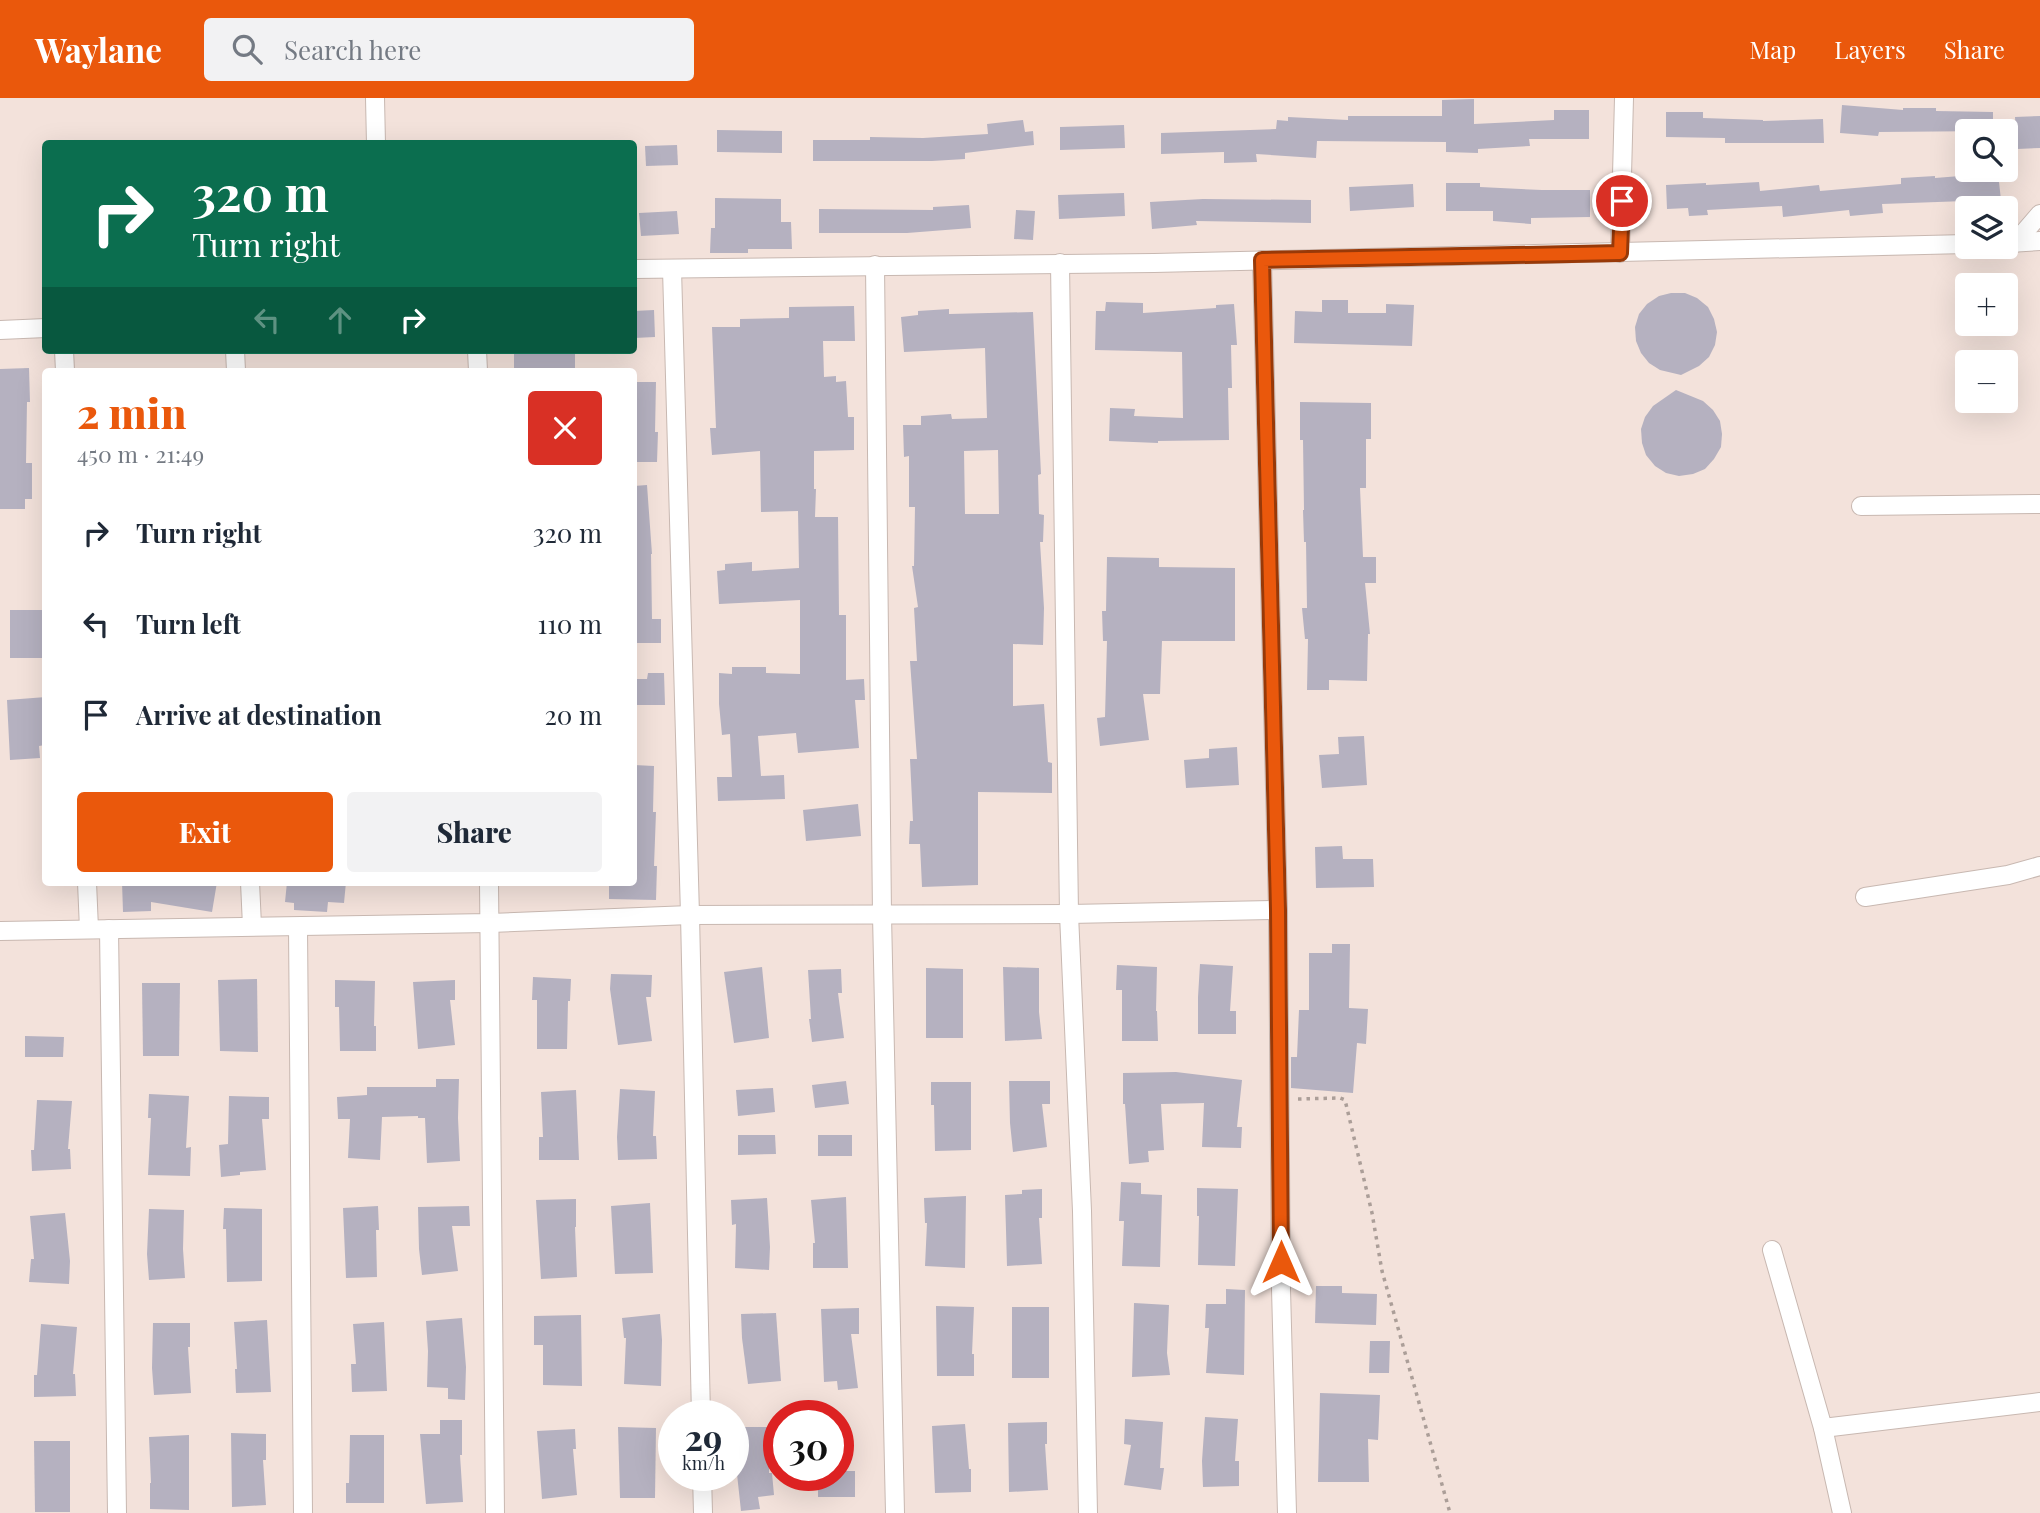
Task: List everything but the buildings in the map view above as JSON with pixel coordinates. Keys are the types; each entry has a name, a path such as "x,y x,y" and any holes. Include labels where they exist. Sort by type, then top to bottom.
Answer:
{"street":[{"path":"376,98 376,140"},
{"path":"1620,253 1624,98"},
{"path":"2018,235 2040,214"},
{"path":"2018,242 2040,241"},
{"path":"637,269 1262,260 1955,244"},
{"path":"1262,260 1278,910 1281,1289 1287,1513"},
{"path":"1060,263 1069,914 1082,1211 1088,1513"},
{"path":"875,265 882,915 895,1513"},
{"path":"672,269 701,1400"},
{"path":"0,330 42,328"},
{"path":"1861,506 2040,504"},
{"path":"1865,897 2008,875 2040,866"},
{"path":"87,886 89,929"},
{"path":"250,886 252,926"},
{"path":"489,886 495,1513"},
{"path":"0,931 490,923 690,915 1069,914 1278,910"},
{"path":"298,927 303,1513"},
{"path":"109,929 117,1513"},
{"path":"1772,1250 1823,1429 1842,1513"},
{"path":"1823,1429 2040,1402"},
{"path":"702,1491 703,1513"}],"path":[{"path":"1280,1099 1345,1100 1372,1213 1382,1271 1450,1513"}],"route":[{"path":"1281,1262 1278,910 1262,260 1620,253 1622,201"}]}
